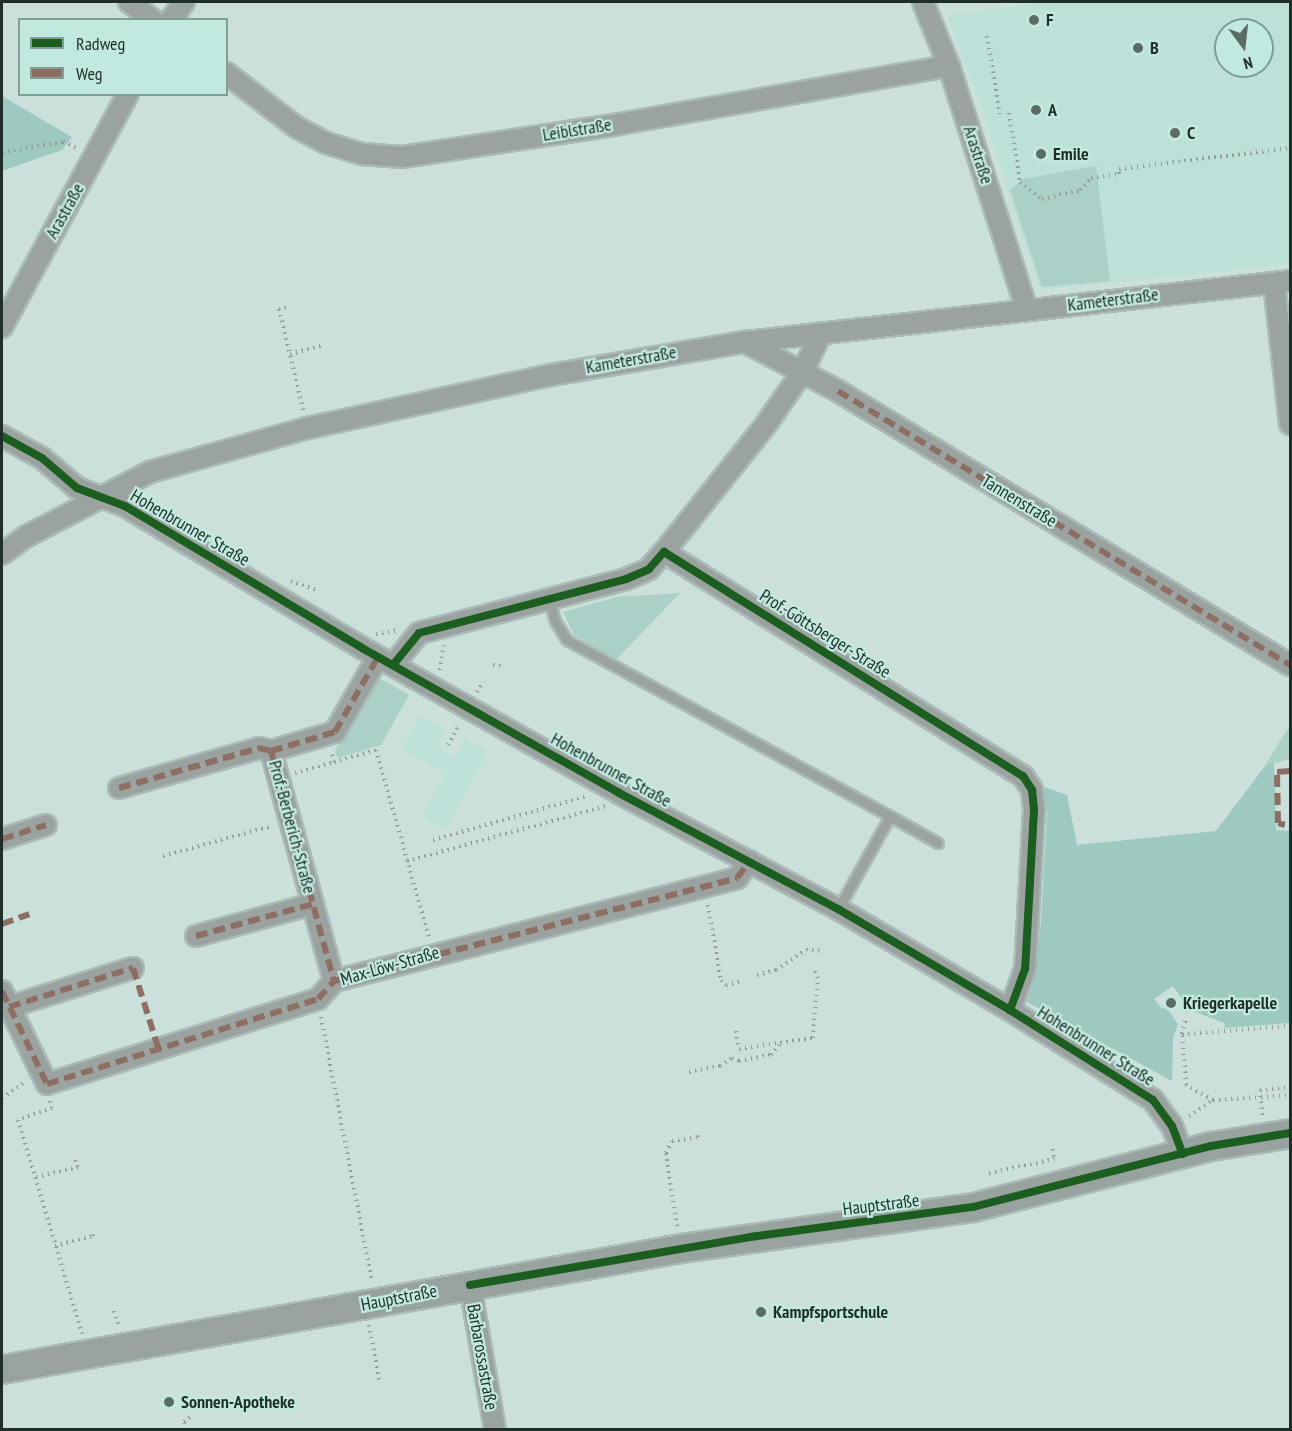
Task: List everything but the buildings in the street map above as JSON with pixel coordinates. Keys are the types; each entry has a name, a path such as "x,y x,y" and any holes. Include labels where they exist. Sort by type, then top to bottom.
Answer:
{"street":[{"path":"129,2 150,18"},
{"path":"172,18 184,2"},
{"name":"Arastraße","path":"923,2 949,66 1027,310"},
{"name":"Leiblstraße","path":"228,75 296,127 326,143 362,154 402,157 619,124 949,66"},
{"name":"Arastraße","path":"2,327 127,96"},
{"path":"1282,282 1290,424"},
{"name":"Kameterstraße","path":"2,554 27,536 150,472 308,428 594,366 745,342 1282,282"},
{"path":"327,736 335,732 378,657 419,633 626,579 649,569 803,371 821,333"},
{"name":"Tannenstraße","path":"745,342 803,371 1290,665"},
{"name":"Hohenbrunner Straße","path":"2,436 42,458 77,489 125,506 378,657 619,793 838,909 1010,1010 1153,1100 1172,1126 1183,1154"},
{"name":"Prof.-Göttsberger-Straße","path":"664,552 1023,776 1032,790 1034,810 1028,924 1025,969 1010,1010"},
{"name":"Prof.-Berberich-Straße","path":"119,788 259,748 271,751 327,736"},
{"name":"Prof.-Berberich-Straße","path":"271,751 334,981"},
{"path":"2,839 46,825"},
{"name":"Max-Löw-Straße","path":"318,999 334,981 433,952 737,878 750,861"},
{"name":"Prof.-Berberich-Straße","path":"196,936 313,904"},
{"path":"133,968 5,999 47,1084 318,999"},
{"name":"Hauptstraße","path":"2,1369 750,1237 973,1207 1238,1140 1290,1133"},
{"name":"Barbarossastraße","path":"470,1285 495,1430"}],"lane":[{"path":"549,599 555,621 567,640 938,843"},
{"path":"838,909 890,816"}],"path":[{"path":"987,36 1000,114"},
{"path":"1009,113 1020,182 1042,199 1080,190 1091,178 1119,174 1119,169 1290,148"},
{"path":"2,152 63,142 95,156"},
{"path":"286,308 279,309 303,408"},
{"path":"290,354 323,345"},
{"path":"289,580 317,591"},
{"path":"434,688 446,638 443,627"},
{"path":"378,657 371,635 397,629 419,633"},
{"path":"493,666 502,666"},
{"path":"327,736 334,762"},
{"path":"278,778 376,750 433,952"},
{"path":"408,861 603,809 619,793"},
{"path":"433,840 572,802"},
{"path":"163,856 290,821"},
{"path":"706,896 721,980 726,985 742,981"},
{"path":"757,975 776,970 806,950 821,951"},
{"path":"736,1031 739,1049 813,1038 818,978 814,968"},
{"path":"318,999 371,1304 380,1384"},
{"path":"1186,1018 1182,1034 1186,1085 1213,1100"},
{"path":"1182,1034 1290,1026"},
{"path":"689,1072 720,1066 732,1058 739,1061 771,1055 782,1042"},
{"path":"2,1098 32,1078"},
{"path":"1262,1119 1260,1090 1290,1087"},
{"path":"1189,1116 1213,1100 1290,1095"},
{"path":"50,1098 52,1108 18,1119 83,1337"},
{"path":"678,1232 666,1153 672,1141 698,1137 697,1131"},
{"path":"1053,1149 1056,1164"},
{"path":"36,1177 78,1167 75,1159"},
{"path":"989,1173 1055,1159"},
{"path":"55,1246 93,1236 92,1230"},
{"path":"114,1311 120,1330"},
{"path":"185,1430 184,1422 190,1417"}],"shaded area":[{"path":"1044,2 1290,2 1290,264 1040,290 983,111 947,15"},
{"path":"2,96 72,137 62,150 2,171"},
{"path":"1096,166 1110,281 1042,287 1010,190 1023,179"},
{"path":"680,593 616,660 574,635 563,612 617,597"},
{"path":"377,677 409,695 381,745 337,758 335,751"},
{"path":"420,715 446,728 437,747 456,757 465,740 488,752 446,830 422,817 446,773 401,749"},
{"path":"1290,726 1290,759 1265,766 1281,739"},
{"path":"1274,763 1276,830 1290,831 1290,1023 1225,1028 1224,1023 1190,1010 1173,986 1154,999 1162,1009 1166,1007 1178,1024 1173,1038 1172,1081 1027,1002 1036,971 1041,921 1047,814 1042,786 1067,795 1077,845 1216,831 1265,766"}],"marked path":[{"path":"838,391 1290,665"},
{"path":"119,788 259,748 271,751 335,732 378,657"},
{"path":"271,751 334,981"},
{"path":"1285,825 1278,823 1277,772 1290,771"},
{"path":"2,839 46,825"},
{"path":"2,991 47,1084 318,999 334,981 737,878 750,861"},
{"path":"196,936 313,904"},
{"path":"2,924 29,914"},
{"path":"9,1007 133,968 159,1050"}],"cycle path":[{"path":"2,436 42,458 77,488 125,506 362,648 619,793 838,909 1010,1010 1153,1100 1172,1126 1183,1154"},
{"path":"393,665 419,633 626,579 649,569 664,552 1023,776 1032,790 1034,810 1025,969 1010,1010"},
{"path":"470,1285 750,1237 973,1207 1211,1146 1290,1133"}],"place":[{"name":"F","path":"1034,20"},
{"name":"B","path":"1138,48"},
{"name":"A","path":"1036,110"},
{"name":"C","path":"1175,133"},
{"name":"Emile","path":"1041,154"},
{"name":"Kriegerkapelle","path":"1171,1003"},
{"name":"Kampfsportschule","path":"761,1312"},
{"name":"Sonnen-Apotheke","path":"169,1402"}]}
